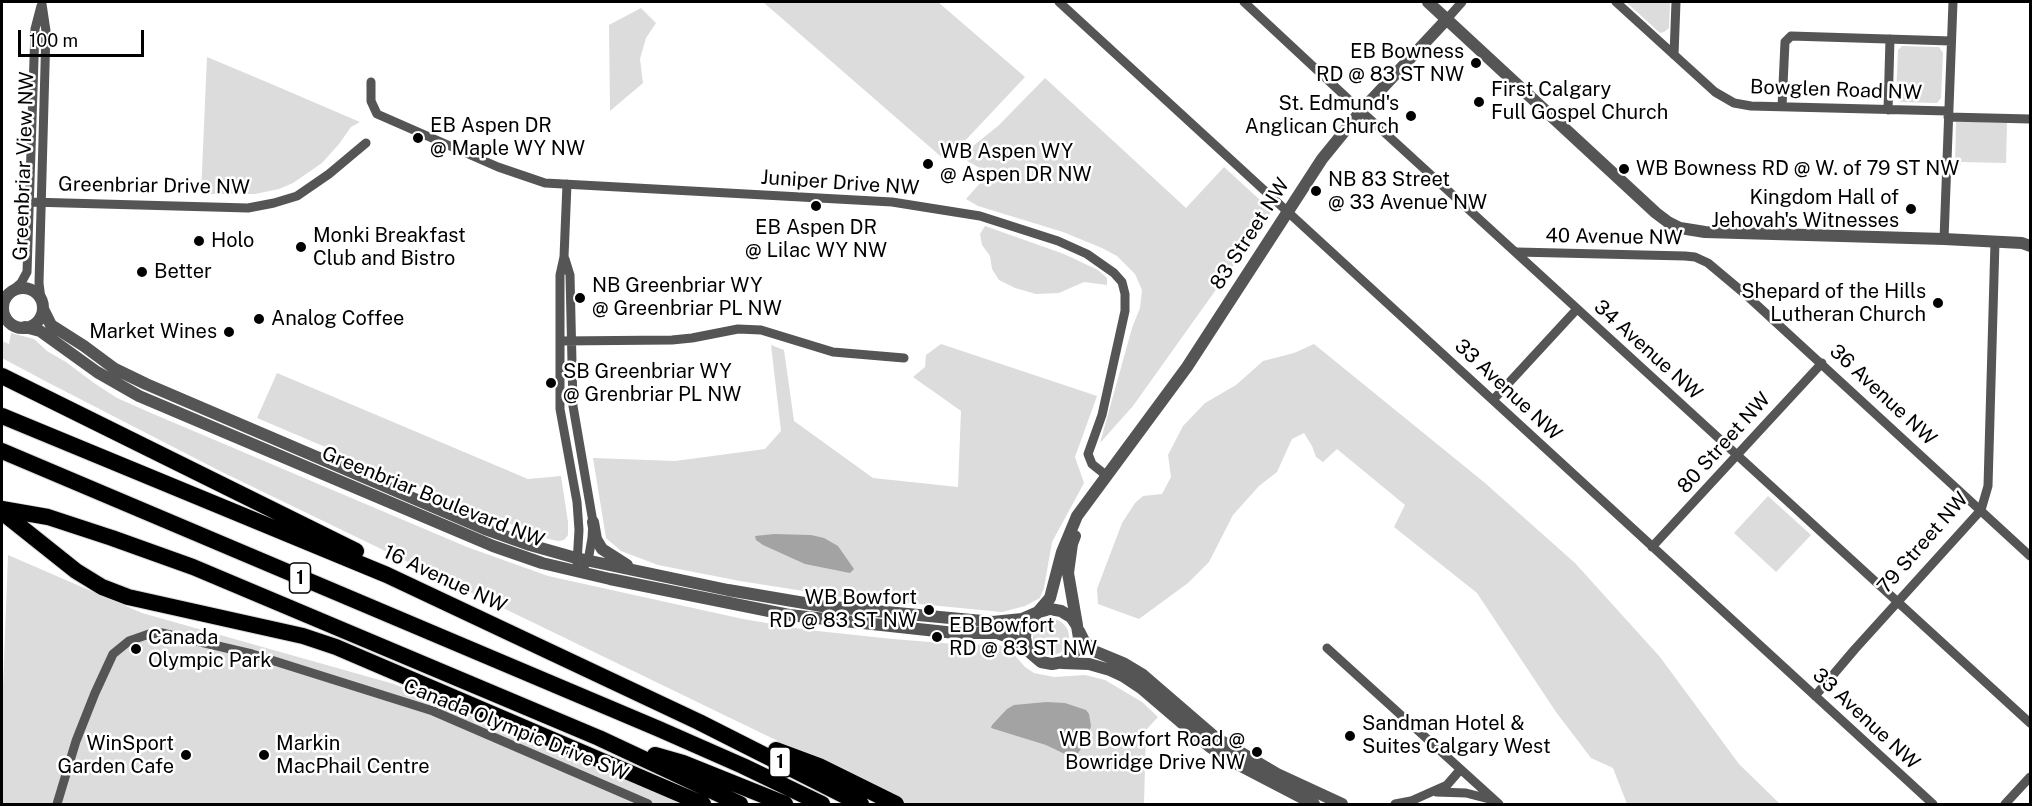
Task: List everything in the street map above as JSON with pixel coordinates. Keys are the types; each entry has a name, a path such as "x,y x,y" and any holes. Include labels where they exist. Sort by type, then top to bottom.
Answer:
{"highway":[{"path":"2,376 366,556 387,574"},
{"path":"2,386 193,471"},
{"name":"16 Avenue NW","path":"2,416 387,574 699,722 861,804"},
{"name":"1","path":"2,452 659,729 822,804"},
{"path":"2,510 48,517 193,567 599,738 740,804"},
{"path":"2,510 76,571 111,590 128,597 303,636 336,647 703,804"},
{"path":"699,722 819,766 897,804"},
{"path":"599,738 683,763 785,804"}],"street":[{"name":"33 Avenue NW","path":"1059,2 1933,804"},
{"name":"34 Avenue NW","path":"1244,2 2031,723"},
{"path":"1428,2 1656,213 1680,228 1705,232 2028,243"},
{"name":"83 Street NW","path":"1038,612 1050,597 1067,536 1077,516 1187,367 1322,159 1361,111 1462,2"},
{"name":"Bowglen Road NW","path":"1616,2 1715,92 1726,100 1742,105 1888,110 2031,119"},
{"path":"1674,55 1676,2"},
{"path":"1944,239 1953,2"},
{"name":"Greenbriar View NW","path":"7,295 21,284 26,273 35,29 42,4 46,31 39,283 42,304"},
{"path":"1782,107 1785,42 1791,36 1951,41"},
{"path":"1888,110 1890,39"},
{"name":"Juniper Drive NW","path":"371,82 371,101 377,114 498,166 545,183 892,202 980,216 1058,241 1087,254 1114,273 1122,282 1125,294 1125,311 1101,415 1088,454 1092,464 1107,476"},
{"name":"Greenbriar Drive NW","path":"30,202 257,206 297,196 329,174 366,143"},
{"path":"567,184 564,257 560,274 560,410 579,516 582,560"},
{"name":"79 Street NW","path":"1815,696 1980,510 1989,486 1995,242"},
{"name":"40 Avenue NW","path":"1517,252 1685,256 1708,262"},
{"path":"564,257 570,275 573,406 596,538 602,549 615,559 642,572"},
{"name":"36 Avenue NW","path":"1708,262 1822,363 2031,556"},
{"path":"20,288 32,290 42,304 41,317 36,323 18,327 4,317 3,310 7,295 20,288"},
{"name":"Greenbriar Boulevard NW","path":"42,304 51,325 115,369 485,529 531,545 582,560 791,602 993,622 1014,620 1038,612"},
{"path":"1493,400 1577,309"},
{"name":"Greenbriar Boulevard NW","path":"24,327 40,331 97,372 139,396 493,546 542,563 789,615 955,633 997,633 1015,640 1029,652"},
{"path":"560,341 672,340 727,331 761,330 833,351 904,358"},
{"name":"80 Street NW","path":"1652,547 1822,363"},
{"name":"83 Street NW","path":"1078,628 1068,573 1072,544 1088,502"},
{"path":"579,572 592,538 593,522"},
{"path":"1314,804 1235,763 1210,747 1141,688 1123,676 1089,664 1041,662 1029,652 1024,632 1029,621 1038,612 1050,609 1061,611 1071,617 1084,641 1094,651 1123,663 1143,675 1216,738 1277,774 1342,804"},
{"path":"1058,664 1069,659 1077,650 1078,628"},
{"name":"Canada Olympic Drive SW","path":"57,804 76,741 113,654 129,641 149,633 162,633 252,654 433,711 648,804"},
{"path":"1327,648 1497,803"},
{"path":"1395,804 1406,803 1448,785 1460,770"},
{"path":"2005,804 2031,777"},
{"path":"1434,792 1466,793 1497,803"}],"shaded area":[{"path":"763,2 938,2 1025,77 946,161"},
{"path":"1626,2 1670,2 1669,28 1660,33"},
{"path":"641,8 656,23 646,38 640,59 643,83 610,111 609,25"},
{"path":"1902,46 1939,47 1943,53 1941,98 1937,103 1901,102 1896,97 1898,50"},
{"path":"207,57 360,122 351,127 322,163 293,183 279,189 255,194 201,194"},
{"path":"1045,78 1186,208 1224,167 1272,211 1133,406 1100,443 1132,328 1140,308 1142,290 1135,274 1117,256 1102,248 1063,232 978,206 966,199 989,173 967,161 968,150 998,126"},
{"path":"1956,121 2007,123 2006,163 1961,162 1960,167 1955,164"},
{"path":"985,226 1064,254 1098,270 1107,278 1107,285 1084,282 1059,293 1036,294 1015,288 999,280 992,269 990,256 982,245 980,234"},
{"path":"11,333 34,339 47,351 117,398 467,547 548,576 743,619 808,630 967,645 997,644 1009,649 1025,667 1034,673 1054,677 1085,675 1105,680 1142,702 1158,717 1146,730 1144,804 908,804 220,471 47,382 2,358 2,341 9,344"},
{"path":"941,344 1097,396 1075,457 1084,483 1052,542 1044,588 1040,598 1025,606 1002,612 835,596 658,565 621,551 606,538 593,458 675,461 765,449 781,431 771,345 784,350 794,421 873,478 958,487 961,411 913,377 925,367 926,355"},
{"path":"1314,344 1485,483 1575,563 1660,657 1739,764 1780,804 1627,804 1613,768 1591,758 1556,712 1477,593 1394,527 1405,505 1337,449 1323,462 1316,457 1304,433 1292,439 1277,472 1259,486 1233,515 1209,562 1188,583 1139,619 1098,604 1097,589 1122,523 1135,503 1143,496 1162,494 1171,477 1168,455 1183,426 1205,403 1236,385 1263,361 1294,353"},
{"path":"277,373 528,479 561,476 568,535 564,540 549,539 469,508 257,418"},
{"path":"1768,496 1811,535 1776,572 1734,533"},
{"path":"811,535 824,538 838,546 854,569 850,573 805,564 763,545 756,540 755,536"},
{"name":"Canada Olympic Park","path":"8,555 142,613 394,684 683,804 2,804 2,714"},
{"path":"1051,619 1064,624 1069,637 1064,650 1051,655 1038,650 1033,637 1038,624"},
{"path":"1065,703 1086,710 1089,714 1091,726 1087,740 1076,756 1071,757 1046,745 991,728 1007,709 1014,705"}],"place":[{"name":"EB Bowness RD @ 83 ST NW","path":"1476,63"},
{"name":"First Calgary Full Gospel Church","path":"1479,102"},
{"name":"St. Edmund's Anglican Church","path":"1411,116"},
{"name":"EB Aspen DR @ Maple WY NW","path":"418,138"},
{"name":"WB Aspen WY @ Aspen DR NW","path":"928,164"},
{"name":"WB Bowness RD @ W. of 79 ST NW","path":"1624,169"},
{"name":"NB 83 Street @ 33 Avenue NW","path":"1316,191"},
{"name":"EB Aspen DR @ Lilac WY NW","path":"816,206"},
{"name":"Kingdom Hall of Jehovah's Witnesses","path":"1911,209"},
{"name":"Holo","path":"199,241"},
{"name":"Monki Breakfast Club and Bistro","path":"301,247"},
{"name":"Better","path":"142,272"},
{"name":"NB Greenbriar WY @ Greenbriar PL NW","path":"580,298"},
{"name":"Shepard of the Hills Lutheran Church","path":"1938,303"},
{"name":"Analog Coffee","path":"259,319"},
{"name":"Market Wines","path":"229,332"},
{"name":"SB Greenbriar WY @ Grenbriar PL NW","path":"551,383"},
{"name":"WB Bowfort RD @ 83 ST NW","path":"929,610"},
{"name":"EB Bowfort RD @ 83 ST NW","path":"937,637"},
{"name":"Canada Olympic Park","path":"136,649"},
{"name":"Sandman Hotel & Suites Calgary West","path":"1350,736"},
{"name":"WB Bowfort Road @ Bowridge Drive NW","path":"1257,752"},
{"name":"WinSport Garden Cafe","path":"186,755"},
{"name":"Markin MacPhail Centre","path":"264,755"}]}
